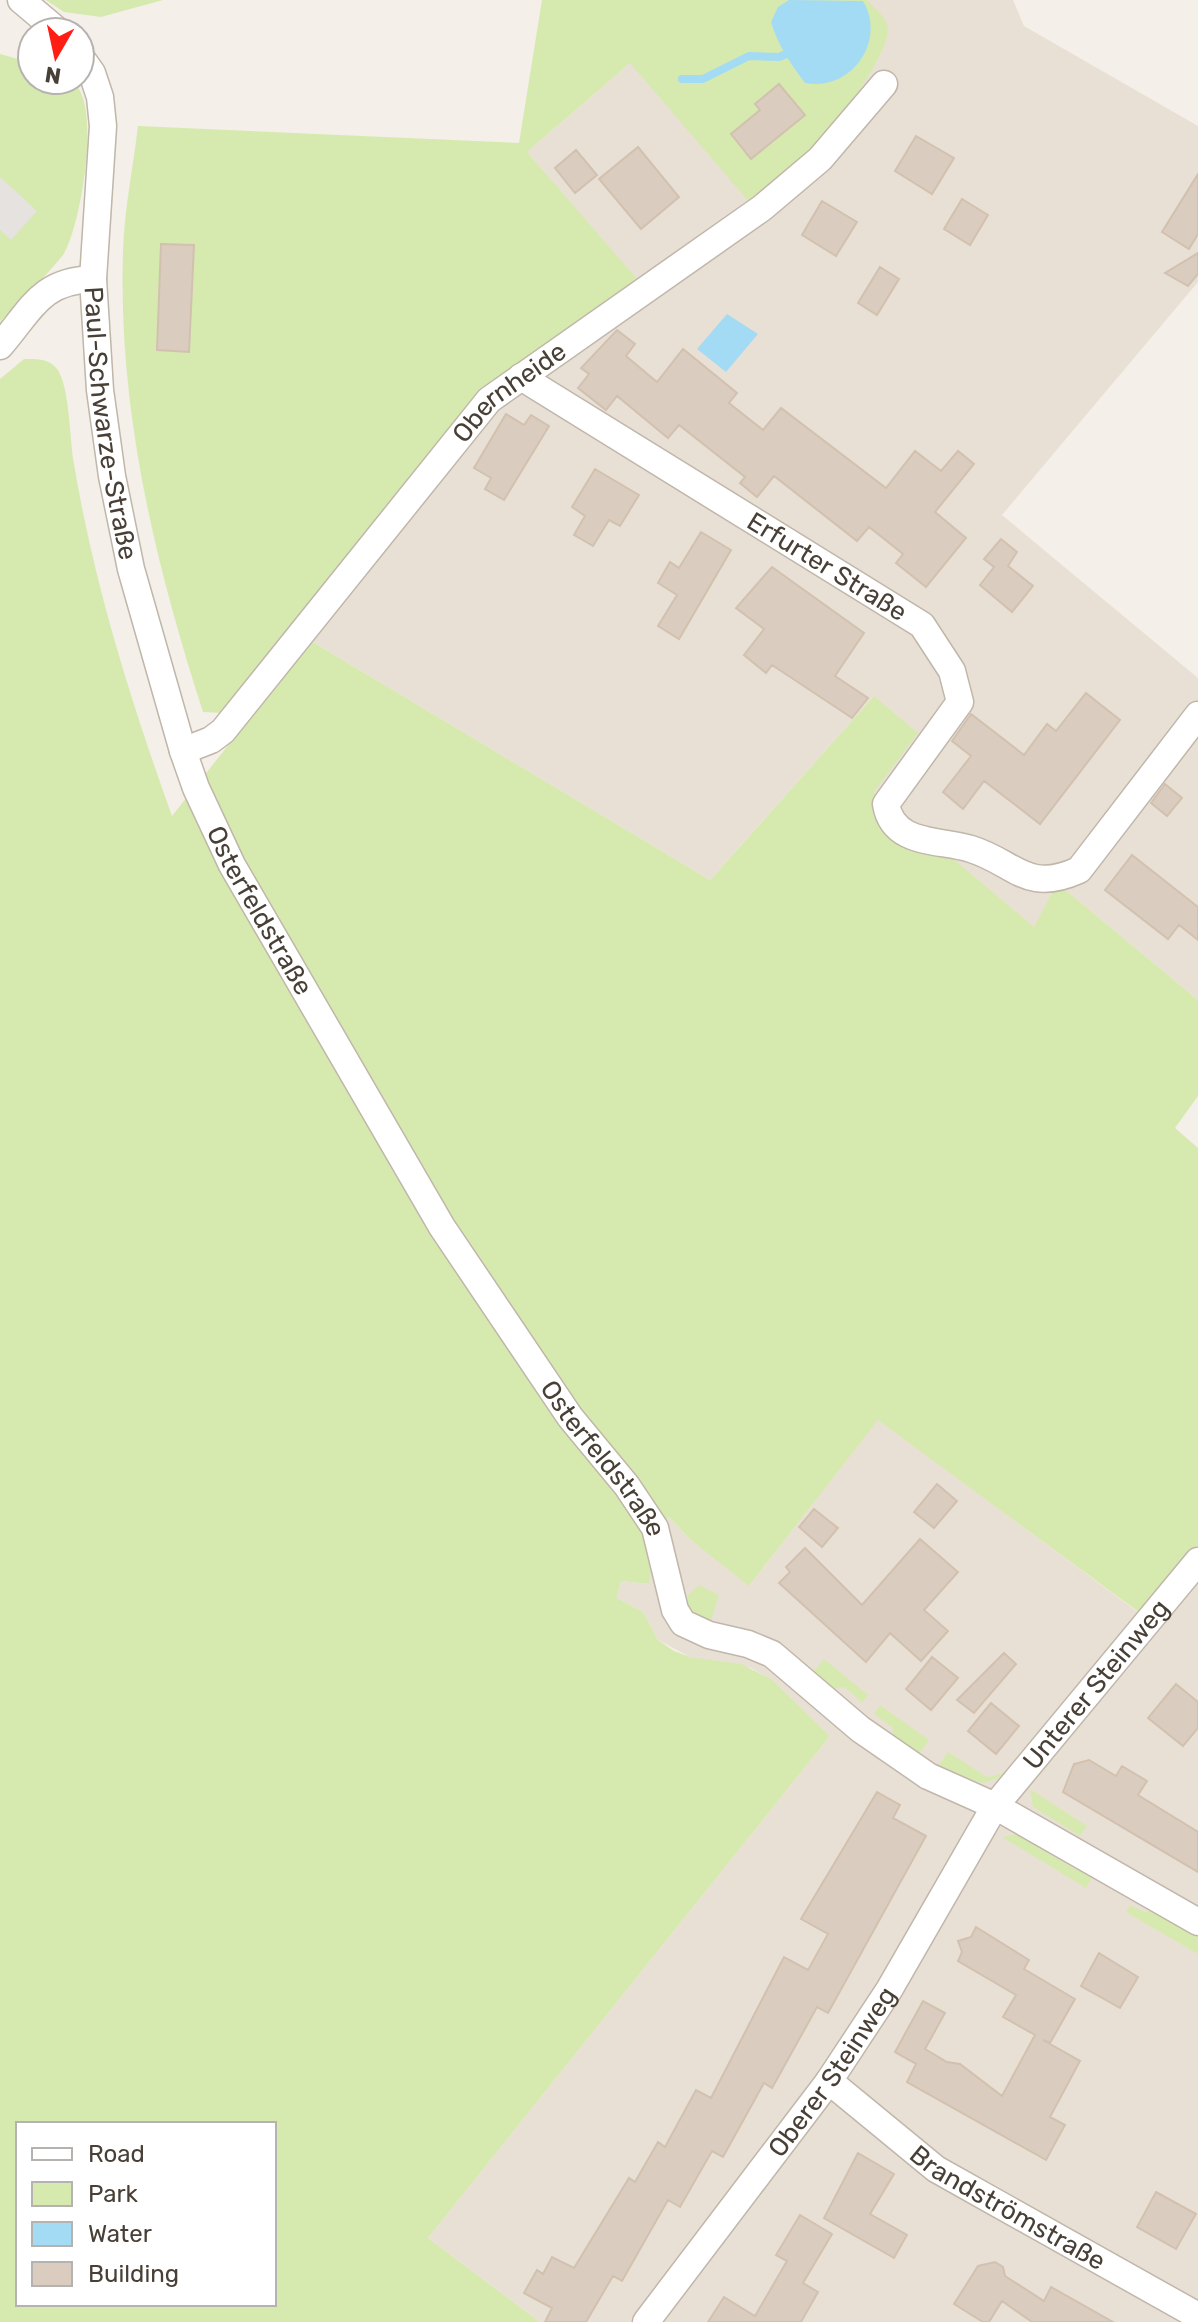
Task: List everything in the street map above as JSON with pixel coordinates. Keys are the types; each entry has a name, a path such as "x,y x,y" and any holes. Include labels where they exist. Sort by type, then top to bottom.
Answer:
{"street":[{"path":"21,0 40,16"},
{"name":"Obernheide","path":"183,751 211,740 223,731 489,400 762,208 820,159 884,84"},
{"name":"Paul-Schwarze-Straße","path":"96,85 103,126 93,279 100,390 112,476 131,569 196,788"},
{"path":"0,346 51,286 93,279"},
{"name":"Erfurter Straße","path":"521,377 922,625 952,671 960,702 886,804 888,819 909,837 972,849 1022,877 1060,878 1079,870 1198,715"},
{"name":"Osterfeldstraße","path":"196,788 275,942 442,1227 570,1417 627,1486 655,1528 673,1602 683,1623 700,1632 748,1644 772,1654 860,1729 928,1776 995,1806 1198,1922"},
{"name":"Unterer Steinweg","path":"995,1806 1198,1561"},
{"name":"Oberer Steinweg","path":"646,2322 829,2081 889,1990 995,1806"},
{"name":"Brandströmstraße","path":"829,2081 936,2169 1198,2316"}],"shaded area":[{"path":"703,0 1013,0 1024,26 1198,126 1198,282 1002,515 1198,678 1198,1000 1058,884 1034,928 873,791 873,697 710,880 311,641 518,379 645,290 527,152"},
{"path":"0,177 37,211 11,240 0,230"},
{"path":"878,1419 1139,1613 1198,1544 1198,2322 540,2322 428,2238 830,1736 770,1679 751,1668 690,1657 658,1640 643,1612 617,1598 621,1581 649,1584 650,1551 643,1539 669,1517 692,1541 750,1585"}],"green space":[{"path":"46,0 163,0 101,17 64,12"},
{"path":"542,0 867,0 887,24 882,51 833,127 806,158 750,203 630,63 527,152 638,280 478,391 224,713 203,712 155,543 133,428 123,312 124,237 138,126 519,143","holes":["161,245 194,245 189,352 157,350"]},
{"path":"0,54 16,58 16,96 82,96 87,135 82,193 70,241 56,264 0,322"},
{"path":"24,359 50,363 61,376 67,398 81,504 102,594 127,684 172,816 311,641 710,880 874,696 918,733 874,792 1034,927 1057,883 1198,1000 1198,1096 1175,1128 1198,1148 1198,1544 1140,1613 878,1420 749,1586 692,1541 669,1517 643,1539 652,1567 649,1584 621,1581 617,1598 643,1612 658,1640 674,1651 690,1657 741,1664 771,1679 830,1736 428,2238 540,2322 0,2322 0,379"},
{"path":"699,1585 719,1595 711,1621 687,1609 688,1595"},
{"path":"824,1659 868,1695 862,1702 844,1687 833,1689 814,1671"},
{"path":"880,1705 929,1740 917,1757 892,1740 893,1728 874,1714"},
{"path":"948,1752 987,1777 1009,1775 982,1783 936,1769"},
{"path":"1030,1789 1087,1826 1080,1836 1033,1807"},
{"path":"1020,1833 1042,1840 1044,1851 1075,1869 1085,1866 1095,1872 1086,1888 1002,1837"},
{"path":"1130,1905 1144,1912 1155,1910 1198,1936 1198,1954 1126,1912"}],"water":[{"path":"789,0 863,1 871,32 867,47 850,72 822,84 805,83 785,54 771,22 778,7"},
{"path":"727,314 758,334 726,372 697,349"}],"building":[{"path":"779,84 805,115 751,159 731,134 760,110 755,104"},
{"path":"916,136 954,158 932,194 895,171"},
{"path":"638,147 679,197 641,229 599,179"},
{"path":"576,150 597,175 575,193 555,168"},
{"path":"1198,174 1198,234 1189,249 1162,232"},
{"path":"962,199 988,215 970,245 944,229"},
{"path":"822,201 857,222 836,256 802,235"},
{"path":"161,244 194,245 189,352 157,350"},
{"path":"1198,253 1198,274 1188,286 1165,273"},
{"path":"880,267 899,279 877,315 858,303"},
{"path":"617,330 635,344 626,356 657,382 683,349 737,393 729,403 763,430 781,408 886,488 915,451 941,471 958,451 974,464 935,512 966,538 926,587 896,563 903,554 869,527 857,541 774,476 757,497 740,483 745,477 679,425 668,438 617,396 606,410 578,388 589,374 581,368"},
{"path":"506,414 524,425 531,415 549,426 504,500 485,489 491,478 474,468"},
{"path":"595,469 639,495 620,526 609,520 593,546 574,535 585,516 572,507"},
{"path":"701,532 731,550 679,639 658,626 677,595 658,583 670,562 679,568"},
{"path":"1001,539 1017,552 1008,566 1033,586 1012,612 980,585 994,567 984,559"},
{"path":"772,567 864,633 835,676 868,698 852,718 772,665 766,673 744,655 764,629 736,608"},
{"path":"1086,693 1120,720 1040,824 984,781 963,809 943,792 971,756 952,741 971,714 1024,755 1047,724 1056,731"},
{"path":"1165,784 1182,798 1167,816 1151,803"},
{"path":"1132,855 1198,907 1198,940 1179,925 1168,939 1105,890"},
{"path":"937,1484 957,1501 934,1528 914,1512"},
{"path":"814,1509 838,1528 822,1547 799,1527"},
{"path":"920,1539 958,1572 924,1610 948,1631 921,1661 890,1633 866,1662 779,1583 790,1572 786,1567 805,1548 862,1605"},
{"path":"1004,1653 1016,1664 974,1713 957,1700"},
{"path":"932,1657 958,1678 931,1710 906,1689"},
{"path":"1176,1684 1198,1702 1198,1728 1183,1746 1148,1718"},
{"path":"991,1703 1019,1726 996,1754 968,1731"},
{"path":"1089,1760 1116,1776 1122,1766 1147,1781 1138,1795 1198,1832 1198,1872 1063,1792 1074,1764"},
{"path":"877,1792 900,1805 893,1818 926,1836 828,2013 817,2007 772,2088 764,2083 723,2157 712,2151 680,2207 668,2200 622,2281 613,2276 586,2322 545,2322 552,2308 524,2293 537,2270 543,2274 552,2257 574,2268 629,2178 635,2182 658,2142 665,2147 696,2090 711,2098 784,1957 808,1970 828,1934 801,1919"},
{"path":"976,1927 1029,1960 1024,1969 1075,1999 1050,2043 1043,2040 1080,2061 1050,2117 1065,2125 1046,2160 907,2082 916,2064 895,2052 923,2001 945,2013 925,2049 947,2062 960,2064 1002,2096 1035,2035 1003,2017 1016,1995 958,1961 962,1952 958,1941 971,1937"},
{"path":"1099,1953 1138,1977 1120,2008 1081,1986"},
{"path":"858,2153 894,2174 870,2214 907,2235 894,2258 824,2218"},
{"path":"1156,2192 1196,2214 1176,2249 1137,2227"},
{"path":"800,2215 832,2234 803,2283 818,2292 801,2322 708,2322 724,2297 755,2316 787,2261 776,2255"},
{"path":"995,2262 1003,2267 1005,2276 1044,2301 1051,2287 1113,2322 1032,2322 1002,2301 989,2322 983,2322 954,2304 978,2266"}],"waterway":[{"path":"682,79 703,79 749,56 779,57 793,51"}]}
